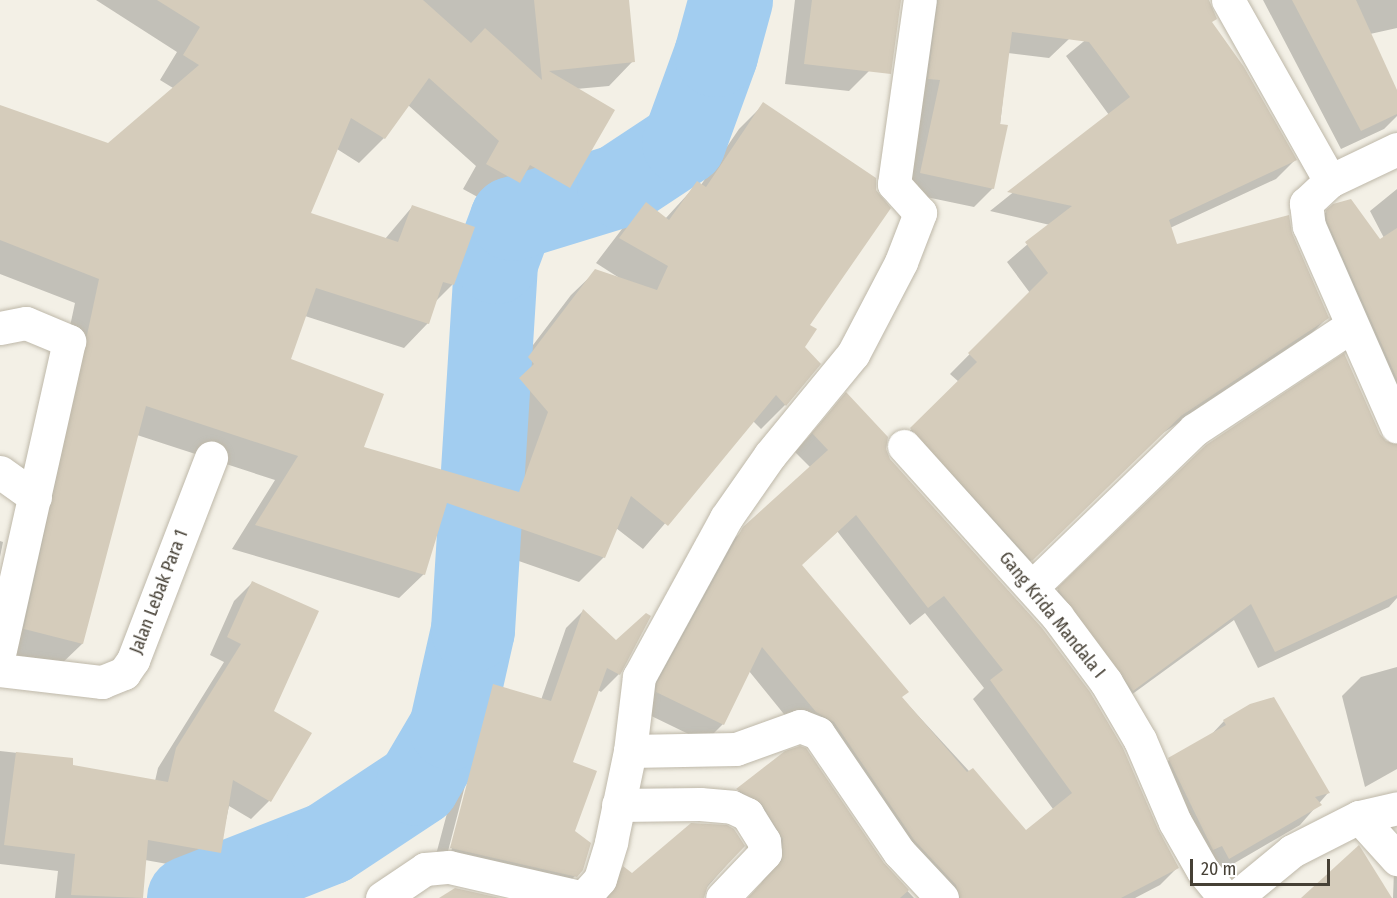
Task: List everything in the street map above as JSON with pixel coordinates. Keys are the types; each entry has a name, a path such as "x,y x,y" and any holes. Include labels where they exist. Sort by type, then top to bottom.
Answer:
{"street":[{"path":"382,898 425,869 449,867 584,898 600,879 630,751 639,677 726,518 770,455 853,354 909,242 920,213 894,184 920,0"},
{"path":"1228,0 1330,181"},
{"path":"1397,149 1330,181 1306,203 1309,226 1345,303 1351,326 1370,359 1397,426"},
{"path":"0,328 26,323 69,341 0,650"},
{"path":"1032,587 1194,430 1351,326"},
{"name":"Gang Krida Mandala I","path":"904,446 1032,587 1106,682 1140,740 1175,822 1203,871 1225,898"},
{"name":"Jalan Lebak Para 1","path":"0,670 102,682 124,673 133,660 211,458"},
{"path":"0,472 35,497"},
{"path":"630,751 736,749 800,726 818,734 899,852 942,898"},
{"path":"618,805 700,804 732,807 747,814 764,841 765,853 722,898"},
{"path":"1235,898 1292,851 1359,817 1397,808"},
{"path":"1359,817 1397,859"}],"building":[{"path":"157,0 423,0 471,43 485,28 542,80 534,0 629,0 635,62 549,71 615,110 570,188 530,165 520,183 486,164 499,141 429,78 385,139 351,118 311,213 398,242 412,205 475,227 454,285 443,282 429,324 316,288 291,359 384,394 364,447 519,492 548,412 519,378 534,364 528,357 595,269 657,290 668,266 619,238 646,202 669,220 697,181 706,187 763,102 876,178 876,190 891,208 810,325 817,329 805,347 821,364 786,406 776,395 668,526 631,496 605,558 447,503 425,575 255,525 298,456 146,406 83,644 24,629 99,279 0,240 0,105 108,143 199,65 183,55 200,27"},
{"path":"812,0 901,0 891,74 804,64"},
{"path":"938,0 1209,0 1217,19 1212,22 1244,67 1297,160 1169,220 1177,244 1289,215 1292,233 1329,318 1181,416 1032,561 910,428 977,362 968,353 1048,273 1025,242 1072,206 1007,192 1130,97 1089,42 1012,32 1000,124 1008,125 994,189 920,173 940,80 928,79"},
{"path":"1292,0 1356,0 1397,90 1397,114 1361,131"},
{"path":"1351,199 1380,239 1397,228 1397,379 1327,221 1326,210 1333,204"},
{"path":"1344,353 1380,434 1386,441 1397,444 1397,595 1275,652 1251,604 1133,691 1057,588 1206,445"},
{"path":"846,392 888,437 886,449 890,459 1042,628 1090,692 1123,748 1158,829 1179,868 1121,898 960,898 956,885 914,840 834,722 816,712 762,647 724,725 656,692 657,683 743,527 828,450 812,433","holes":["856,515 928,608 944,596 1003,670 990,680 1072,793 1026,830 973,768 967,772 902,697 909,692 802,565"]},
{"path":"252,581 319,611 274,711 312,733 271,802 233,780 221,853 148,840 143,898 71,895 75,854 4,845 16,752 73,758 73,765 168,782 176,748 241,644 227,637"},
{"path":"583,609 616,640 646,613 651,616 620,675 607,668 573,762 597,771 575,831 591,843 583,870 577,877 450,848 493,684 551,701"},
{"path":"1274,697 1330,793 1315,797 1322,805 1229,859 1222,846 1213,850 1168,758 1226,725 1223,720 1250,704"},
{"path":"800,746 806,748 884,863 909,890 900,898 748,898 782,860 783,839 762,804 736,789 785,751"},
{"path":"691,823 727,825 734,829 745,846 708,885 704,898 608,898 623,866 632,873"},
{"path":"1359,845 1392,898 1301,898"},
{"path":"455,888 500,898 439,898"}],"waterway":[{"path":"189,898 329,843 418,784 451,728 473,630 496,262 512,219 619,186 684,143 716,55 731,0"}]}
